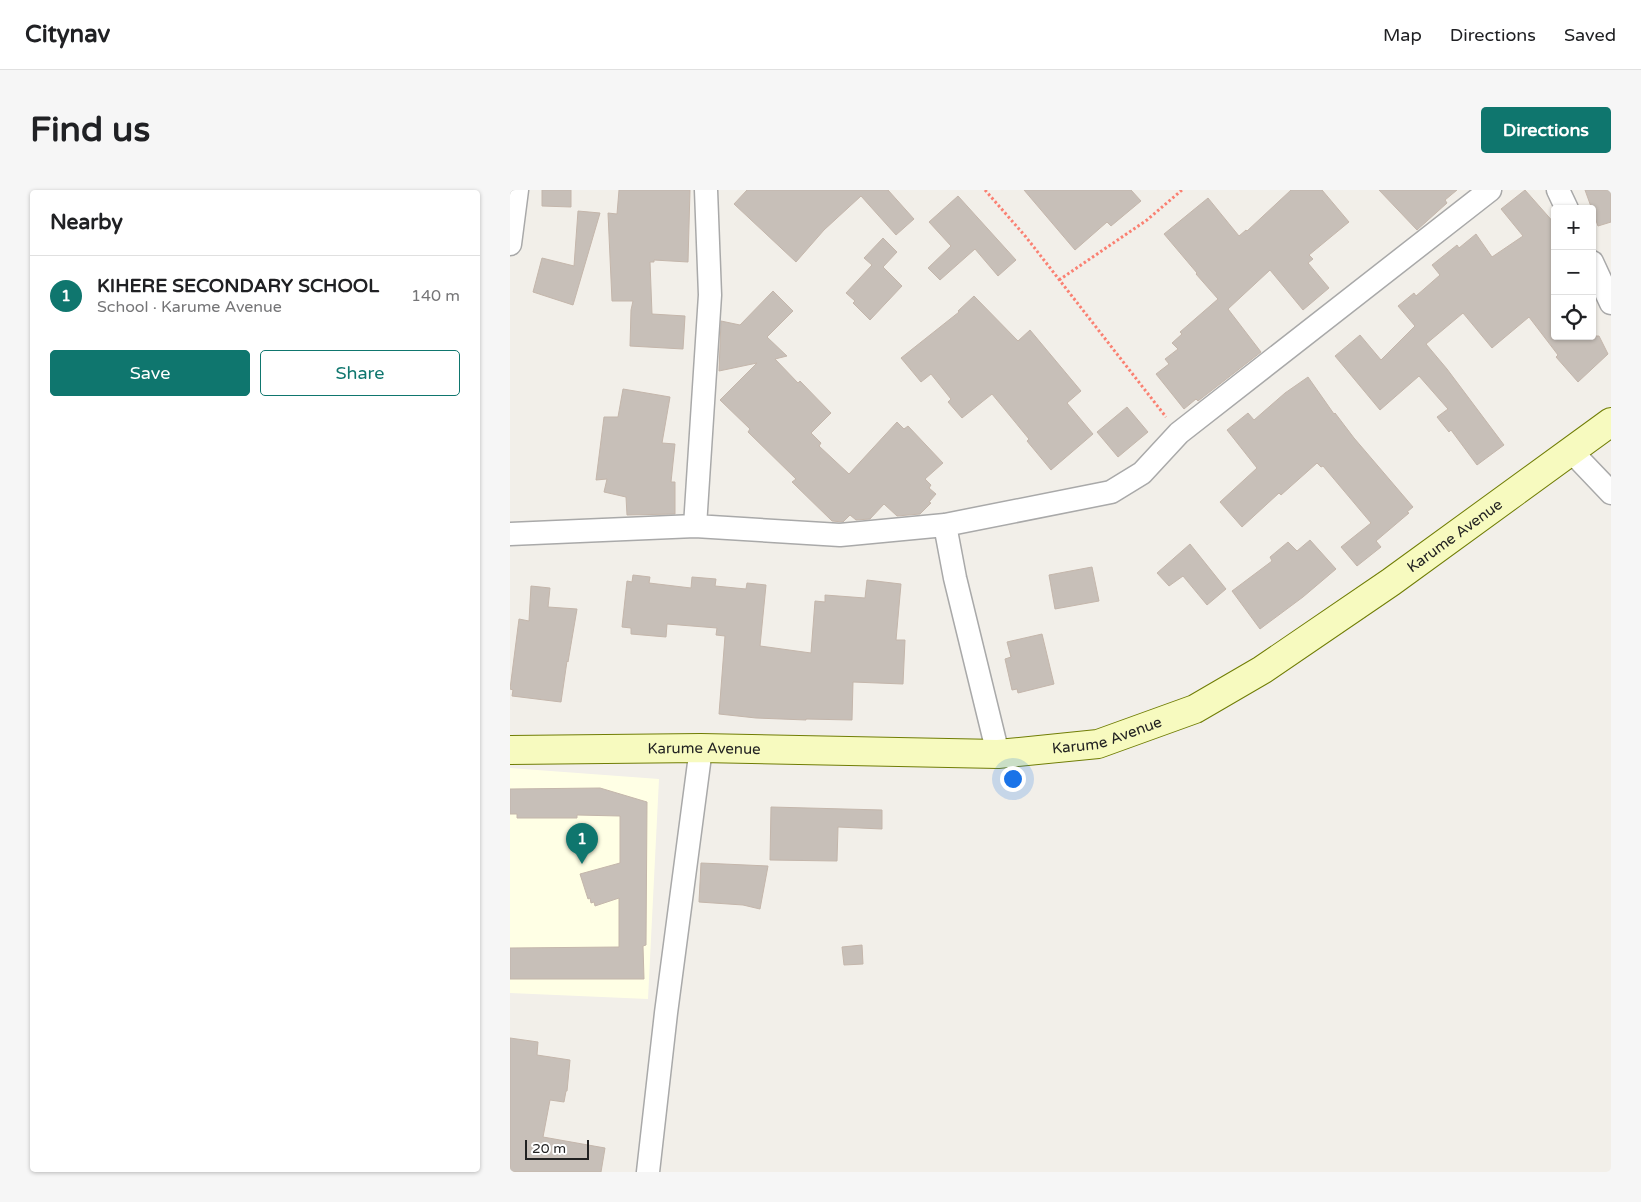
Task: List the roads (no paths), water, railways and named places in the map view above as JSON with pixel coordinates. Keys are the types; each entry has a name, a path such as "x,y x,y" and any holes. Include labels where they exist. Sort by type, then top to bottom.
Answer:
{"main road":[{"name":"Karume Avenue","path":"510,750 701,748 998,754 1098,744 1195,709 1262,670 1392,582 1611,422"}],"street":[{"path":"510,244 517,190"},
{"path":"694,526 710,295 706,190"},
{"path":"510,534 694,526 840,535 945,525 1111,492 1142,474 1178,433 1490,190"},
{"path":"1558,190 1565,205"},
{"path":"1596,271 1611,303"},
{"path":"1571,450 1611,493"},
{"path":"945,525 955,578 998,754"},
{"path":"648,1172 666,1013 701,748"}],"place":[{"name":"KIHERE SECONDARY SCHOOL","path":"582,864"}]}
